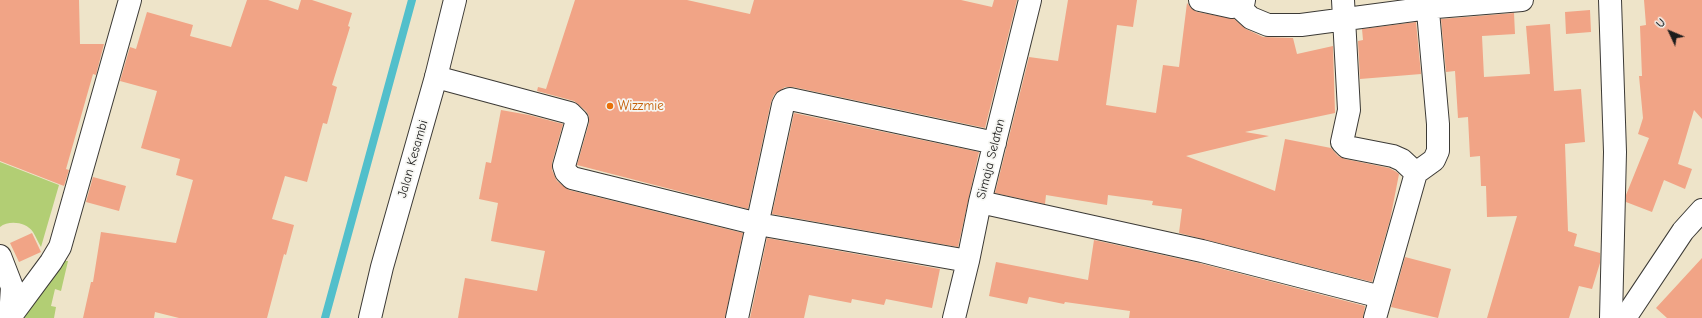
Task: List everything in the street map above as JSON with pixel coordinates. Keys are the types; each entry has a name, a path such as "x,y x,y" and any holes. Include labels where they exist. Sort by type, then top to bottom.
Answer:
{"street":[{"path":"10,317 51,262 60,247 130,0"},
{"name":"Jalan Kesambi","path":"370,318 382,268 436,77 455,0"},
{"name":"Simaja Selatan","path":"954,318 980,202 1030,0"},
{"path":"1200,0 1232,7 1242,3 1251,18 1268,25 1301,25 1344,10 1427,4 1522,0"},
{"path":"1610,0 1615,152 1611,318"},
{"path":"1375,318 1416,174 1434,160 1438,151 1438,124 1427,4"},
{"path":"1344,10 1349,110 1342,142 1347,147 1392,156 1402,160 1416,174"},
{"path":"436,77 570,113 577,120 564,166 566,172 572,178 758,224 968,261"},
{"path":"737,318 785,101 790,98 995,143"},
{"path":"980,202 1202,251 1381,296"},
{"path":"1625,318 1683,231 1702,210"},
{"path":"0,257 12,287 10,317"}],"green space":[{"path":"0,162 59,185 41,247 33,232 22,224 8,223 0,227"},
{"path":"65,261 68,261 61,291 55,289 51,306 56,307 54,318 24,318 56,270"}],"building":[{"path":"0,0 79,0 80,44 104,44 96,75 93,74 66,169 69,170 64,186 0,161"},
{"path":"247,0 268,0 298,10 301,0 312,0 352,13 348,26 350,27 332,85 337,87 327,124 323,123 307,182 285,176 272,219 294,225 286,255 284,254 267,318 179,318 155,312 154,318 83,318 91,282 93,282 101,232 176,243 193,180 176,175 180,159 141,148 157,91 120,81 130,47 136,49 147,12 193,25 190,36 231,47"},
{"path":"575,0 687,0 750,14 754,0 961,0 992,7 994,0 1017,0 985,128 793,87 785,87 774,95 771,102 748,209 577,165 589,123 589,116 586,111 574,101 537,91 538,87 546,89"},
{"path":"1068,0 1137,0 1133,27 1117,25 1106,105 1156,113 1163,65 1179,67 1187,3 1197,12 1234,19 1246,29 1263,37 1293,38 1297,54 1333,46 1335,113 1245,132 1269,136 1186,156 1275,191 1285,139 1331,148 1338,156 1345,159 1389,168 1395,171 1399,174 1390,220 1372,282 1179,233 1182,209 1152,205 1153,201 1108,195 1107,205 1046,195 1045,204 995,193 1029,57 1058,61"},
{"path":"1644,0 1702,0 1702,119 1694,110 1678,164 1692,169 1685,189 1664,180 1652,212 1626,202 1626,195 1649,138 1638,134 1643,118 1639,76 1642,76 1640,26 1646,25"},
{"path":"1590,10 1591,32 1566,34 1565,12"},
{"path":"1514,13 1515,34 1482,36 1484,77 1530,74 1526,26 1550,24 1554,91 1581,89 1585,142 1565,144 1568,231 1577,234 1574,246 1600,253 1600,263 1592,289 1579,286 1569,318 1487,318 1517,216 1487,217 1486,186 1481,186 1480,156 1470,157 1468,117 1458,118 1455,71 1446,72 1441,19"},
{"path":"1416,22 1421,74 1360,79 1358,41 1363,40 1362,29"},
{"path":"501,110 529,115 563,124 552,163 552,170 557,181 569,190 743,233 725,318 458,318 465,278 537,291 545,251 491,241 498,203 479,199 486,162 491,163"},
{"path":"794,113 979,152 958,247 772,214"},
{"path":"93,177 126,186 119,211 86,202"},
{"path":"32,233 41,252 19,262 10,243"},
{"path":"767,238 940,269 932,308 886,299 884,305 852,299 851,303 809,295 804,318 750,318"},
{"path":"1094,240 1199,263 1365,306 1363,318 1129,318 1130,311 1065,302 1064,304 1029,297 1027,304 989,296 996,262 1088,280"},
{"path":"1405,257 1451,269 1438,318 1391,307"},
{"path":"1702,258 1702,318 1667,318 1656,308"}],"waterway":[{"path":"325,318 412,0"}],"place":[{"name":"Wizzmie","path":"610,106"}]}
